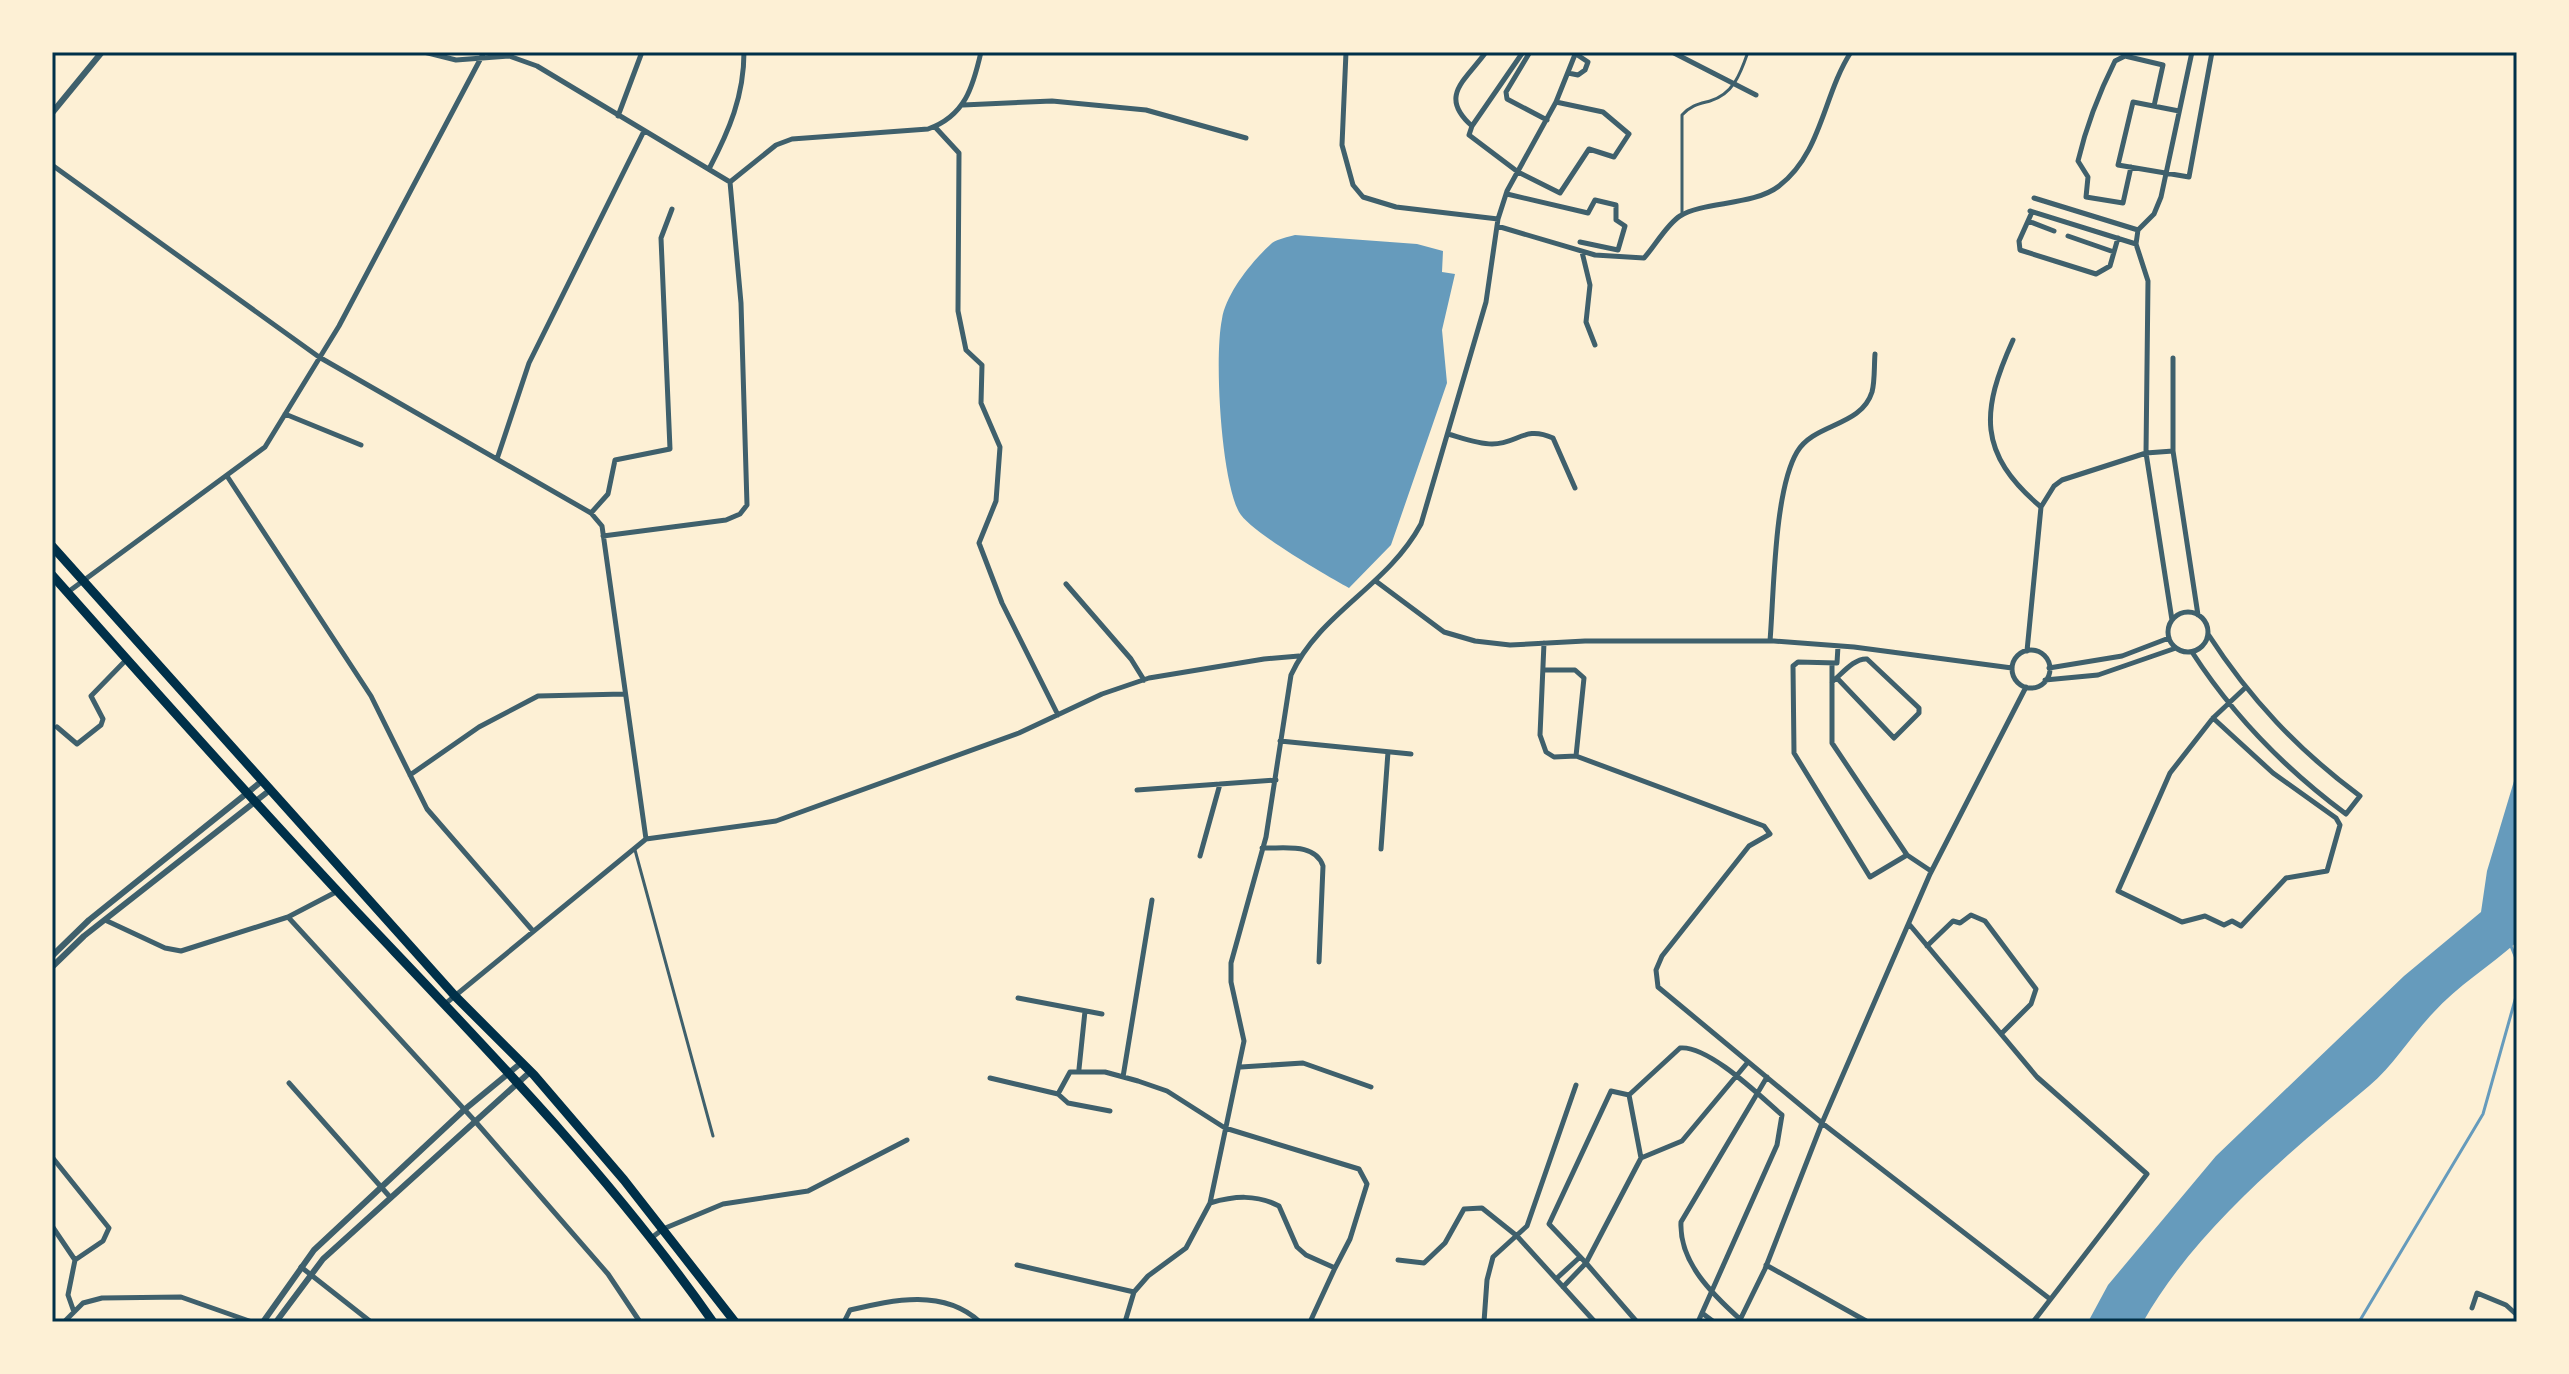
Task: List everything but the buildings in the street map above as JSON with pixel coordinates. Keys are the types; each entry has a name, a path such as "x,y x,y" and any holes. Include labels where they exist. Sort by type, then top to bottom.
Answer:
{"highway":[{"path":"52,546 455,996 530,1072 663,1229 735,1322"},
{"path":"52,575 250,798 518,1082 650,1239 713,1322"}],"street":[{"path":"52,113 102,52"},
{"path":"424,52 456,60 507,54 537,66 730,182"},
{"path":"618,116 642,52"},
{"path":"709,169 736,114 744,74 744,52"},
{"path":"730,182 776,145 792,139 935,127 954,116 963,105 981,52"},
{"path":"1346,52 1342,145 1353,185 1363,197 1385,205 1497,223 1582,251 1627,260 1644,258 1682,215 1737,202 1777,188 1795,171 1810,150 1835,82 1851,52"},
{"path":"1472,126 1457,113 1455,98 1486,52"},
{"path":"1523,52 1469,135 1518,172 1563,193 1589,149 1614,157 1629,134 1603,112 1556,102"},
{"path":"1530,52 1506,92 1507,99 1547,120"},
{"path":"1672,52 1756,95"},
{"path":"2176,648 2169,638 2172,620 2146,453 2148,281 2136,244 2138,230 2154,214 2192,52"},
{"path":"2179,111 2133,102 2118,165 2189,177 2212,52"},
{"path":"1125,1322 1134,1292 1148,1276 1186,1248 1210,1203 1241,1067 1243,1023 1231,982 1231,963 1262,848 1276,780 1291,675 1299,656 1346,604 1377,582 1408,548 1421,524 1486,302 1497,223 1507,194 1556,102 1576,53 1588,62 1585,70 1578,75 1568,73"},
{"path":"67,592 265,447 319,357 482,56"},
{"path":"2131,167 2123,203 2086,197 2088,177 2078,161 2088,115 2100,88 2110,79 2115,61 2125,56 2163,65 2154,106"},
{"path":"963,105 1052,101 1146,110 1246,138"},
{"path":"935,127 959,153 958,311 966,350 982,365 981,403 1000,447 996,501 979,543 1002,603 1058,715"},
{"path":"497,459 529,363 644,131"},
{"path":"52,165 319,357 591,513 602,526 646,839"},
{"path":"603,536 726,520 740,514 747,505 741,303 730,182"},
{"path":"1507,194 1588,213 1595,200 1616,205 1616,220 1625,226 1618,250 1580,242"},
{"path":"2034,198 2138,230"},
{"path":"591,513 608,494 615,460 670,449 661,238 672,209"},
{"path":"2118,238 2110,266 2096,274 2020,250 2019,241 2031,212 2118,238 2136,244"},
{"path":"2085,228 2090,216"},
{"path":"2028,221 2054,231"},
{"path":"2068,236 2114,252"},
{"path":"1582,251 1590,285 1586,322 1595,345"},
{"path":"2013,340 1994,381 1988,409 1990,429 2016,486 2041,507"},
{"path":"1770,641 1785,481 1796,453 1808,437 1858,413 1872,392 1875,354"},
{"path":"2173,358 2173,451 2198,615"},
{"path":"285,414 361,445"},
{"path":"1448,434 1494,444 1529,432 1540,432 1553,438 1575,488"},
{"path":"2027,651 2041,507 2054,486 2062,480 2146,453 2173,451"},
{"path":"227,476 371,696 427,809 533,932"},
{"path":"1377,582 1444,632 1487,643 1770,641 1838,646 2012,668"},
{"path":"1066,584 1131,659 1144,680"},
{"path":"2049,668 2039,652 2027,651 2016,657 2012,668 2016,680 2026,687 2037,686 2045,680 2098,675 2176,648 2192,652 2226,703 2274,756 2346,814 2360,796 2291,739 2245,688 2208,634 2206,623 2198,615 2187,612 2172,620"},
{"path":"2192,652 2203,646 2208,634"},
{"path":"2049,668 2122,656 2169,638"},
{"path":"1544,643 1540,735 1546,752 1554,757 1576,756 1764,826 1770,834 1749,846 1662,956 1656,970 1658,987 1668,999 1822,1123 2050,1299"},
{"path":"1838,646 1837,663 1798,662 1793,666 1794,753 1870,877 1907,855"},
{"path":"444,1005 646,839 776,821 1019,733 1144,680 1299,656"},
{"path":"57,727 77,744 101,725 103,719 91,696 127,659"},
{"path":"1867,659 1919,708 1919,713 1894,738 1834,680 1859,660 1867,659"},
{"path":"1832,664 1832,743 1907,855 1931,871"},
{"path":"2045,680 2049,668"},
{"path":"1543,670 1575,670 1584,678 1576,756"},
{"path":"1767,1077 1681,1222 1680,1242 1711,1292 1740,1321 1931,871 2026,687"},
{"path":"2213,718 2273,773 2336,818 2340,825 2327,871 2286,878 2241,926 2232,921 2224,925 2205,916 2182,922 2118,891 2170,773 2213,718 2226,703 2245,688"},
{"path":"410,775 479,727 538,696 624,694"},
{"path":"1280,741 1411,754"},
{"path":"1381,849 1388,752"},
{"path":"1137,790 1276,780"},
{"path":"1200,856 1220,784"},
{"path":"52,956 94,916 266,786"},
{"path":"52,967 250,798"},
{"path":"1262,848 1308,850 1320,858 1323,866 1319,962"},
{"path":"105,920 165,948 181,951 288,917 337,891"},
{"path":"1123,1077 1152,900"},
{"path":"1927,946 1953,921 1960,923 1971,915 1985,921 2036,989 2031,1004 2001,1034"},
{"path":"288,917 474,1120 608,1274 640,1322"},
{"path":"1909,924 2037,1077 2147,1174 2033,1322"},
{"path":"1018,998 1102,1014"},
{"path":"1079,1069 1085,1011"},
{"path":"1629,1095 1680,1048 1691,1047 1736,1076 1782,1115 1782,1129 1698,1322"},
{"path":"1641,1158 1682,1141 1748,1062"},
{"path":"263,1322 301,1267 380,1187 521,1063"},
{"path":"1241,1067 1303,1063 1371,1087"},
{"path":"1058,1094 1070,1072 1079,1069 1123,1077 1167,1091 1225,1128 1349,1165 1365,1176 1362,1204 1310,1322"},
{"path":"276,1322 309,1273 530,1072"},
{"path":"990,1078 1058,1094 1068,1103 1110,1111"},
{"path":"289,1083 390,1197"},
{"path":"1484,1322 1487,1280 1493,1257 1527,1226 1576,1085"},
{"path":"1629,1095 1611,1091 1549,1224 1637,1322"},
{"path":"1563,1287 1586,1263 1641,1158 1629,1095"},
{"path":"650,1239 663,1229 723,1204 808,1191 907,1140"},
{"path":"52,1157 109,1228 103,1241 75,1260 68,1295 74,1312"},
{"path":"1210,1203 1231,1196 1249,1197 1279,1206 1297,1247 1306,1255 1335,1268"},
{"path":"1398,1260 1424,1263 1445,1243 1464,1209 1482,1208 1517,1236 1595,1322"},
{"path":"52,1226 75,1260"},
{"path":"1556,1279 1580,1257"},
{"path":"1017,1265 1134,1292"},
{"path":"1766,1265 1868,1322"},
{"path":"301,1267 371,1322"},
{"path":"2472,1308 2477,1293 2506,1305 2517,1315"},
{"path":"64,1322 83,1303 102,1298 181,1297 252,1322"},
{"path":"844,1322 850,1310 888,1301 926,1299 967,1311 980,1322"},
{"path":"1702,1313 1714,1322"}],"lane":[{"path":"1682,215 1682,115 1699,103 1713,100 1734,85 1748,52"},
{"path":"635,848 713,1136"}],"water":[{"path":"1295,235 1417,244 1443,251 1442,272 1455,274 1442,330 1447,383 1391,545 1349,588 1290,553 1246,520 1239,512 1228,473 1219,388 1222,319 1229,299 1249,268 1274,242"},
{"path":"2517,771 2517,942 2442,1003 2378,1078 2276,1166 2216,1225 2164,1288 2143,1322 2088,1322 2108,1285 2216,1156 2404,976 2481,912 2487,871"}],"waterway":[{"path":"2511,946 2517,961"},
{"path":"2359,1322 2483,1114 2517,993"}]}
